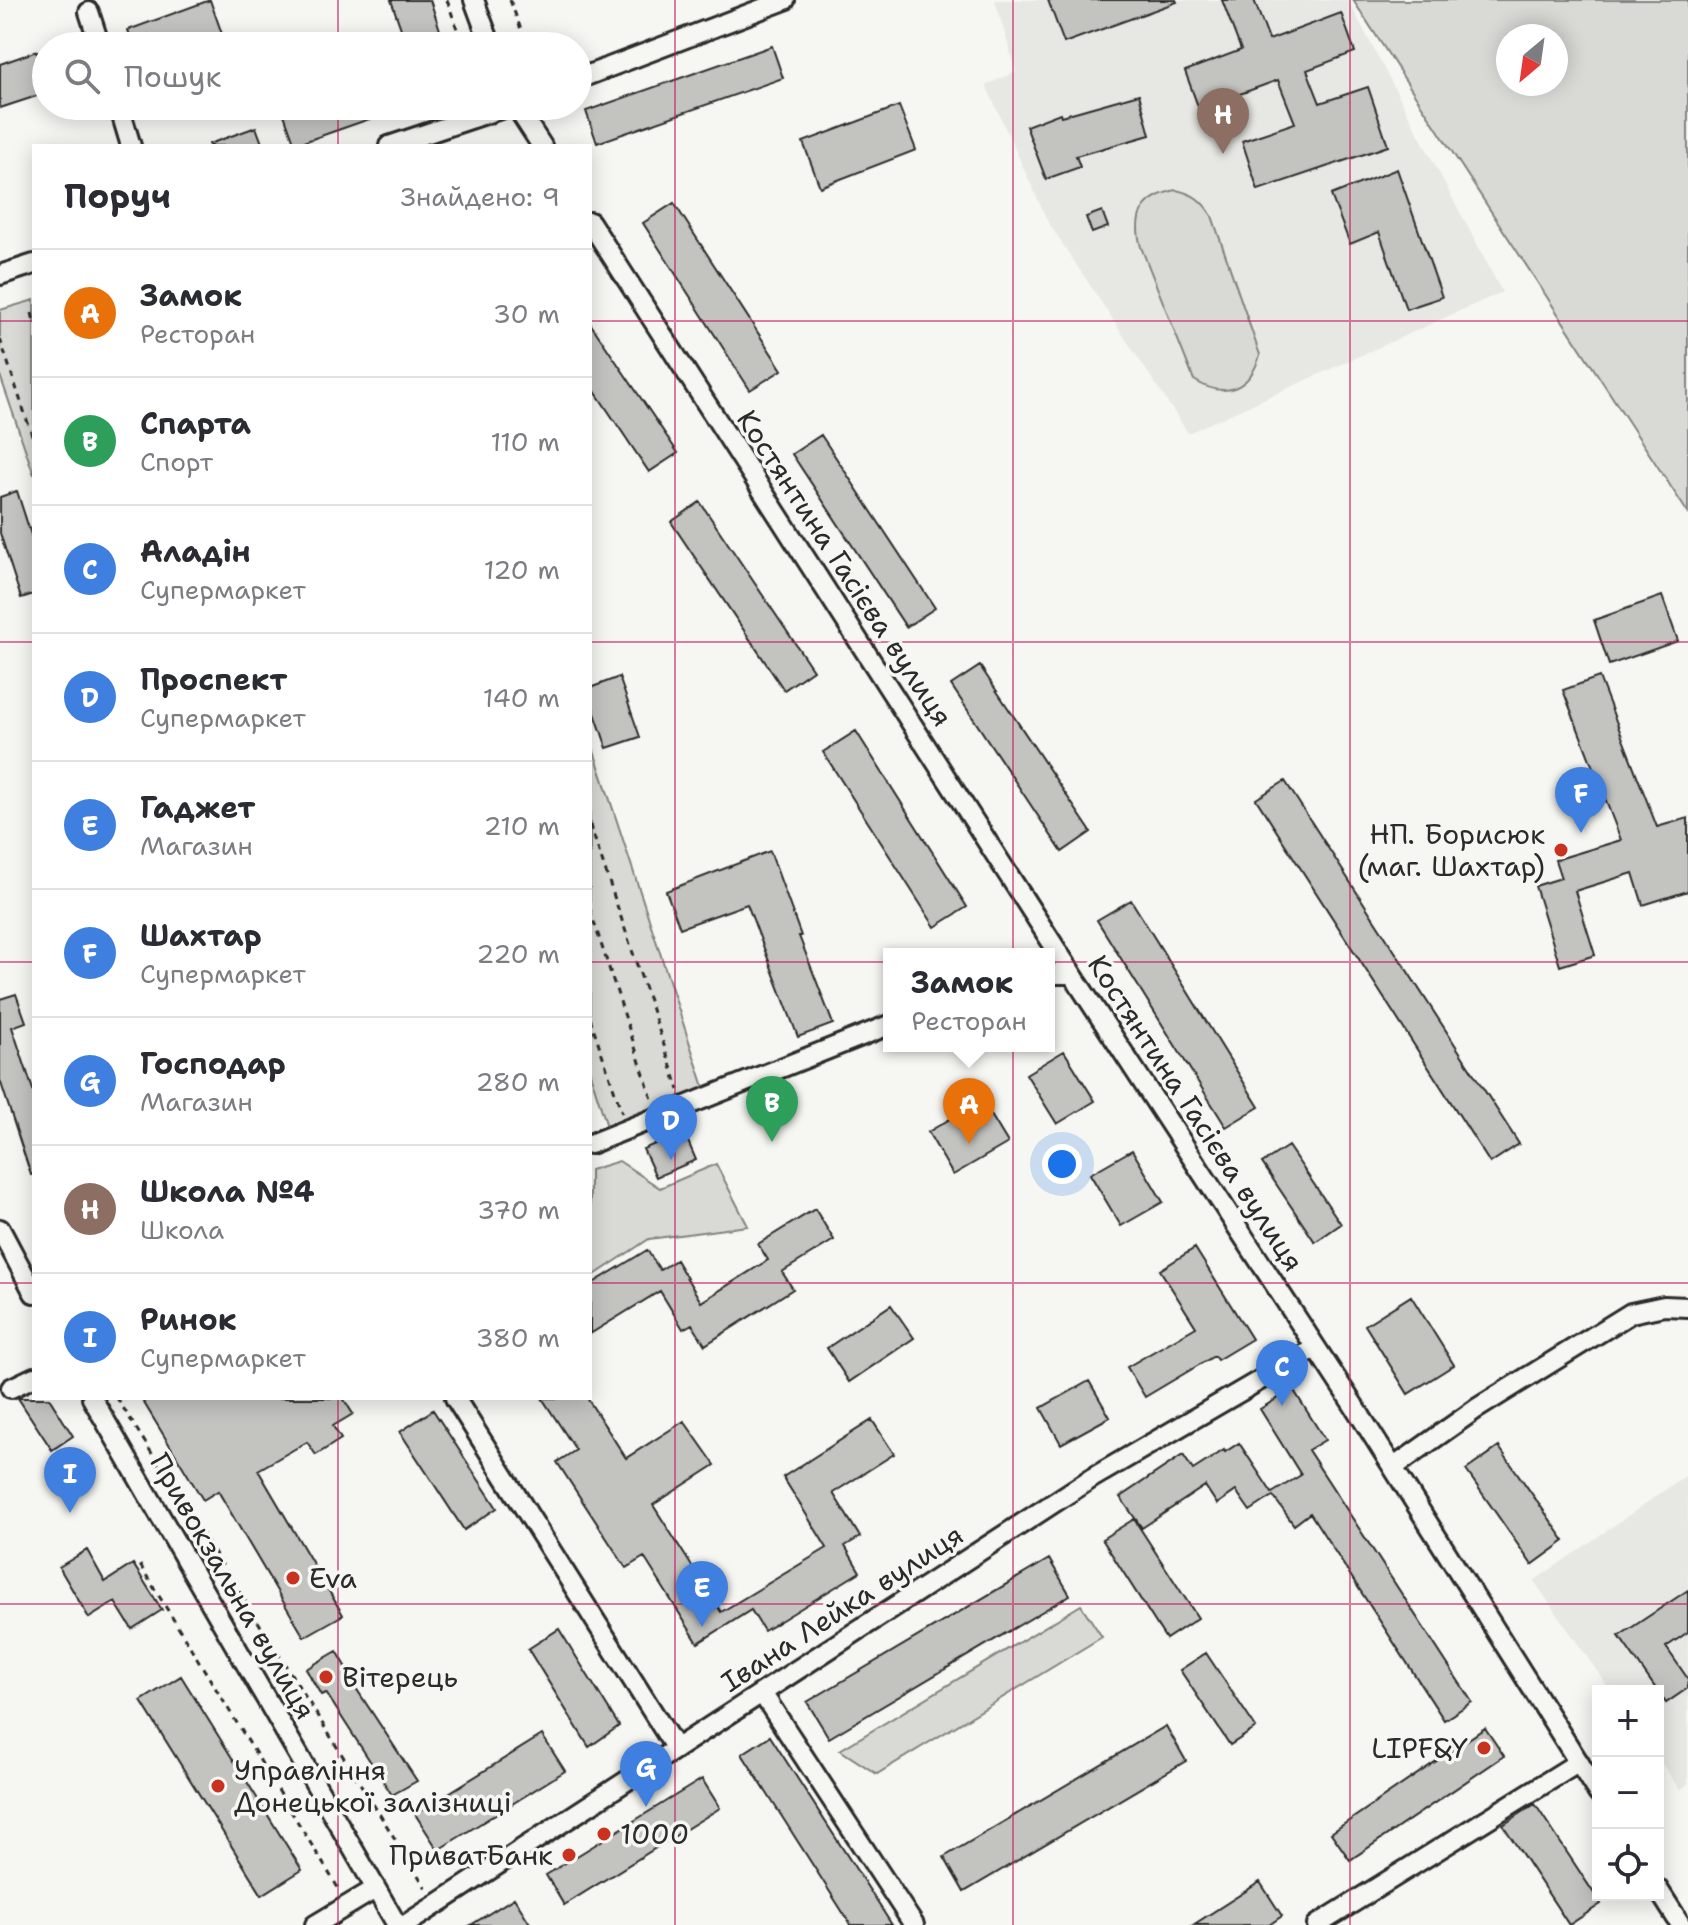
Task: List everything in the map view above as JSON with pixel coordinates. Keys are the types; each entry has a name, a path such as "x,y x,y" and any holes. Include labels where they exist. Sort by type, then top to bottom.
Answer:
{"street":[{"path":"474,0 486,32"},
{"path":"592,74 785,0"},
{"path":"89,12 95,32"},
{"path":"123,120 130,144"},
{"path":"395,144 467,120"},
{"path":"525,120 541,144"},
{"name":"Костянтина Гасієва вулиця","path":"592,225 1072,974 1394,1467 1592,1783"},
{"path":"0,275 32,265"},
{"path":"1055,974 1072,974"},
{"path":"592,1143 883,1027"},
{"path":"0,1229 32,1289"},
{"path":"1394,1467 1476,1409 1631,1313 1664,1306 1688,1307"},
{"name":"Івана Лейка вулиця","path":"405,1925 1092,1478 1315,1348"},
{"path":"11,1388 32,1378"},
{"name":"Привокзальна вулиця","path":"93,1400 397,1925"},
{"path":"456,1400 676,1749"},
{"path":"762,1693 914,1925"},
{"path":"1317,1925 1579,1762"},
{"path":"315,1925 375,1889"},
{"path":"1664,1898 1681,1925"}],"path":[{"path":"447,0 458,32"},
{"path":"510,0 522,32"},
{"path":"0,339 32,435"},
{"path":"592,831 681,1093"},
{"path":"592,916 654,1106"},
{"path":"592,1024 623,1116"},
{"path":"118,1400 437,1905"},
{"path":"140,1565 349,1905"}],"shaded area":[{"path":"995,0 1348,0 1502,292 1188,433 1048,222 986,85 1016,72"},
{"path":"1353,0 1688,0 1688,513"},
{"path":"1176,190 1197,198 1212,216 1260,355 1250,376 1235,388 1216,389 1194,380 1141,247 1138,226 1143,209 1155,197"},
{"path":"32,301 32,469 0,375 0,310"},
{"path":"592,745 705,1090 609,1133 592,1079"},
{"path":"619,1161 660,1188 716,1164 748,1226 649,1239 592,1277 592,1169"},
{"path":"1688,1474 1688,1784 1680,1790 1664,1767 1664,1685 1607,1685 1534,1581"},
{"path":"1081,1605 1102,1637 877,1774 840,1750"}],"building":[{"path":"210,0 221,32 129,32"},
{"path":"391,0 430,0 441,32 402,32"},
{"path":"1048,0 1176,0 1177,2 1064,43"},
{"path":"1222,0 1254,0 1269,40 1341,13 1355,52 1307,70 1320,103 1368,87 1388,146 1258,190 1242,141 1295,123 1278,80 1199,109 1185,71 1241,50"},
{"path":"772,46 783,78 597,143 589,120 592,120 592,109"},
{"path":"32,53 32,98 0,108 0,64"},
{"path":"1139,94 1150,135 1076,156 1080,167 1046,179 1026,126 1060,113 1061,116"},
{"path":"899,106 916,150 820,187 803,142"},
{"path":"286,120 367,120 298,144 295,144"},
{"path":"256,127 262,144 209,144"},
{"path":"1397,169 1442,297 1406,309 1379,232 1350,244 1331,195"},
{"path":"674,203 782,370 750,390 643,223"},
{"path":"1102,211 1108,227 1092,233 1086,217"},
{"path":"592,326 678,453 649,472 592,387"},
{"path":"821,435 935,608 906,627 792,454"},
{"path":"17,491 32,538 32,595 21,598 0,533 0,497"},
{"path":"700,502 813,670 784,690 671,522"},
{"path":"1662,596 1678,641 1609,665 1594,620"},
{"path":"980,666 1091,832 1062,852 951,685"},
{"path":"619,677 640,737 607,748 592,705 592,687"},
{"path":"1599,677 1657,827 1688,818 1688,891 1643,905 1633,873 1575,891 1595,955 1560,966 1535,886 1561,878 1555,860 1621,840 1563,690"},
{"path":"856,731 967,907 935,927 823,752"},
{"path":"1285,781 1519,1144 1490,1163 1256,799"},
{"path":"770,851 833,1024 798,1037 747,904 680,928 666,891"},
{"path":"1131,900 1259,1107 1226,1127 1097,920"},
{"path":"16,994 26,1022 12,1027 32,1087 31,1175 0,1080 0,999"},
{"path":"1064,1051 1095,1101 1057,1124 1026,1074"},
{"path":"982,1100 1008,1143 953,1175 928,1132"},
{"path":"684,1132 696,1160 656,1177 643,1149"},
{"path":"1288,1146 1341,1224 1315,1242 1262,1163"},
{"path":"1132,1150 1163,1202 1121,1226 1090,1174"},
{"path":"815,1209 834,1240 782,1272 793,1289 705,1345 692,1324 683,1329 660,1291 592,1333 592,1284 647,1250 660,1270 676,1260 701,1302 768,1260 758,1244"},
{"path":"1195,1248 1252,1339 1217,1360 1214,1356 1145,1397 1127,1367 1196,1327 1160,1270"},
{"path":"1411,1296 1454,1365 1408,1394 1365,1325"},
{"path":"891,1305 914,1338 849,1382 827,1348"},
{"path":"1089,1381 1110,1417 1061,1444 1041,1408"},
{"path":"1293,1389 1325,1440 1308,1450 1472,1702 1444,1720 1310,1513 1294,1525 1273,1496 1250,1511 1236,1491 1217,1504 1205,1486 1142,1528 1120,1497 1183,1455 1193,1470 1239,1443 1272,1493 1301,1475 1260,1409"},
{"path":"18,1398 50,1400 73,1436 52,1450"},
{"path":"142,1400 344,1400 353,1414 333,1426 341,1439 316,1455 307,1442 258,1470 343,1615 304,1637 218,1491 203,1500"},
{"path":"543,1400 588,1400 626,1458 684,1421 715,1465 653,1505 721,1612 827,1548 783,1477 872,1420 894,1454 833,1493 860,1537 845,1546 860,1572 764,1631 751,1610 698,1643 644,1557 626,1568 557,1462 576,1450"},
{"path":"433,1410 497,1508 464,1530 400,1432"},
{"path":"1499,1447 1565,1541 1532,1565 1466,1470"},
{"path":"1134,1519 1198,1618 1166,1639 1102,1539"},
{"path":"87,1550 105,1582 133,1564 162,1610 132,1629 115,1602 89,1618 59,1567"},
{"path":"1049,1559 1070,1595 829,1738 807,1702"},
{"path":"1688,1590 1688,1632 1666,1647 1688,1679 1688,1688 1666,1703 1664,1685 1653,1685 1619,1636"},
{"path":"559,1629 619,1726 589,1747 528,1649"},
{"path":"337,1651 353,1678 350,1679 417,1781 392,1795 326,1693 321,1695 306,1669"},
{"path":"1206,1653 1256,1728 1230,1745 1180,1670"},
{"path":"181,1676 302,1870 262,1895 141,1701"},
{"path":"1166,1726 1186,1761 964,1892 944,1857"},
{"path":"1485,1728 1504,1756 1350,1860 1331,1833"},
{"path":"542,1735 565,1771 438,1850 415,1814"},
{"path":"770,1736 892,1925 851,1925 742,1754"},
{"path":"702,1779 720,1808 564,1905 546,1875"},
{"path":"1535,1804 1592,1890 1592,1901 1601,1904 1569,1925 1503,1825"},
{"path":"1260,1882 1282,1916 1269,1925 1193,1925"},
{"path":"514,1898 531,1925 471,1925"}],"place":[{"name":"Школа №4","path":"1223,154"},
{"name":"Шахтар","path":"1581,833"},
{"name":"НП. Борисюк (маг. Шахтар)","path":"1561,850"},
{"name":"Спарта","path":"772,1142"},
{"name":"Замок","path":"969,1144"},
{"name":"Проспект","path":"671,1160"},
{"name":"Аладін","path":"1282,1406"},
{"name":"Ринок","path":"70,1513"},
{"name":"Eva","path":"293,1578"},
{"name":"Гаджет","path":"702,1627"},
{"name":"Вітерець","path":"326,1677"},
{"name":"LIPF&Y","path":"1484,1748"},
{"name":"Управління Донецької залізниці","path":"218,1786"},
{"name":"Господар","path":"646,1807"},
{"name":"1000","path":"604,1834"},
{"name":"ПриватБанк","path":"569,1855"}]}
